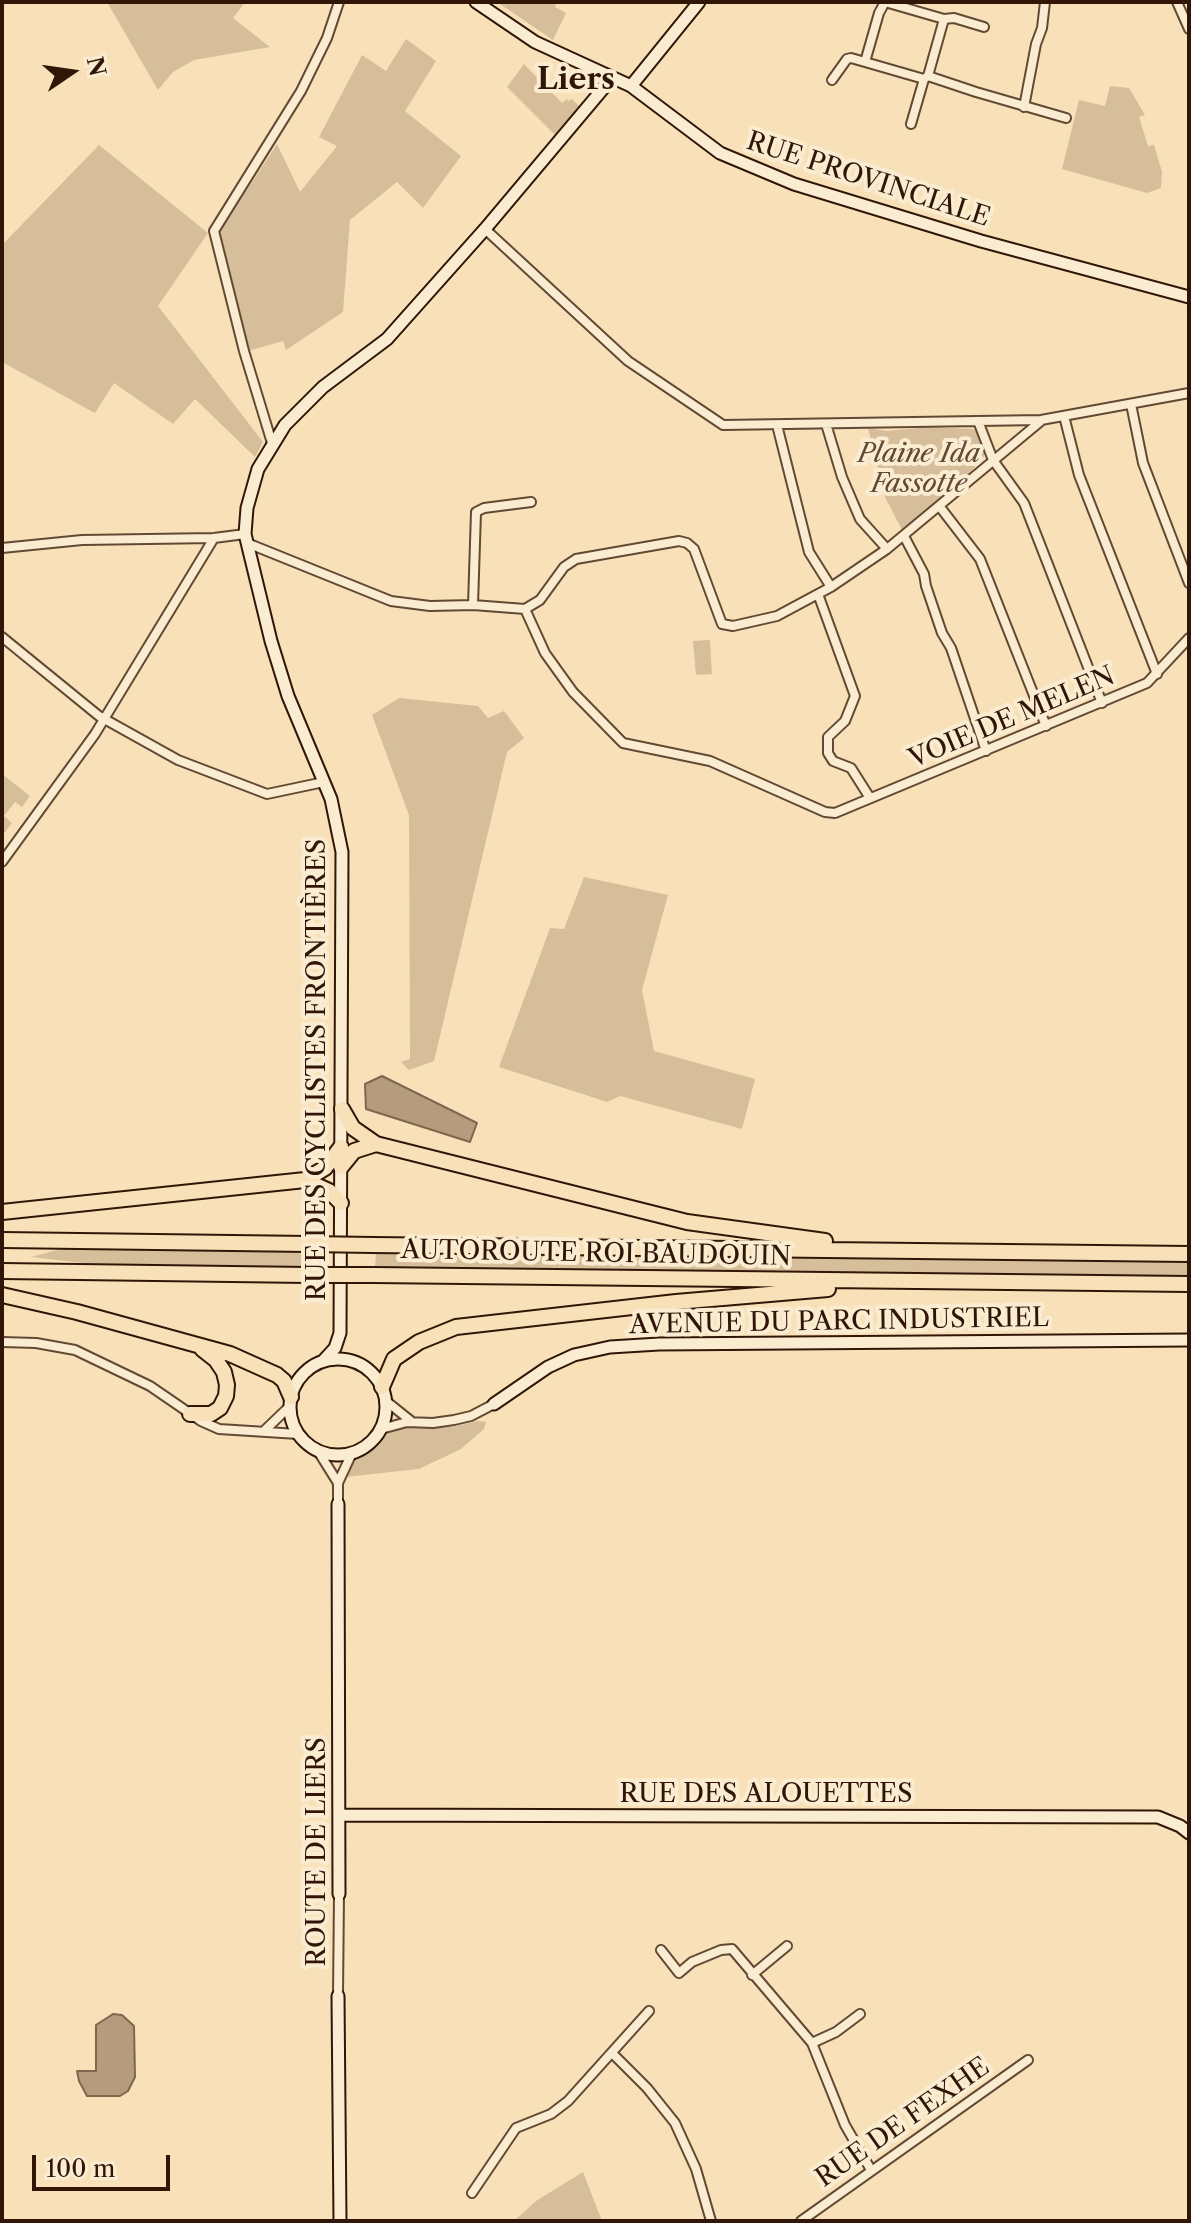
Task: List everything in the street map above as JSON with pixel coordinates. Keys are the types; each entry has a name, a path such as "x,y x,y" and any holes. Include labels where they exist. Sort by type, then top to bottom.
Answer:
{"highway":[{"path":"342,1109 353,1128 376,1144 687,1222 831,1242 860,1250"},
{"path":"341,1167 354,1151 376,1144"},
{"path":"2,1212 305,1180 325,1168 341,1147"},
{"path":"305,1180 329,1191 341,1203"},
{"name":"AUTOROUTE ROI BAUDOUIN","path":"2,1240 1189,1254"},
{"name":"AUTOROUTE ROI BAUDOUIN","path":"2,1271 1189,1284"},
{"path":"384,1394 394,1359 419,1342 456,1327 676,1302 829,1289 851,1281"},
{"path":"2,1295 230,1354 272,1372 284,1381 290,1402"},
{"path":"190,1414 207,1415 216,1411 225,1401 227,1391 220,1366 196,1344"}],"street":[{"path":"272,443 244,351 214,231 301,91 327,38 339,2"},
{"name":"RUE PROVINCIALE","path":"476,2 535,42 631,86 720,153 794,184 981,241 1189,297"},
{"path":"631,86 699,2"},
{"path":"865,62 885,2 984,27"},
{"path":"1024,107 1045,2"},
{"path":"1177,2 1189,29"},
{"path":"911,124 944,19"},
{"path":"832,80 847,59 926,77 1066,118"},
{"path":"246,538 247,508 258,469 285,425 323,387 387,339 485,229 612,78"},
{"path":"485,229 628,361 723,425 1041,420 1189,393"},
{"path":"1131,404 1143,463 1189,583"},
{"path":"1064,416 1079,475 1157,674"},
{"path":"2,548 82,540 246,538 391,601 430,606 525,609 540,600 564,567 576,559 679,541 694,549 717,617 725,626 777,616 831,587 904,536 1041,420"},
{"path":"978,421 993,460 1024,503 1102,703"},
{"path":"826,424 842,477 860,519 887,549"},
{"path":"777,425 809,552 831,587"},
{"path":"473,605 476,512 484,508 531,502"},
{"path":"940,507 980,559 1046,726"},
{"path":"904,536 924,574 942,633 951,648 986,751"},
{"path":"2,862 104,719 214,538"},
{"name":"RUE DES CYCLISTES FRONTIÈRES","path":"246,538 281,678 336,814 342,852 340,1333 335,1348 324,1360"},
{"path":"818,594 855,696 845,721 828,737 828,753 833,761 851,768 870,798"},
{"name":"VOIE DE MELEN","path":"525,609 545,653 573,692 623,743 710,761 819,810 835,813 1147,683 1189,638"},
{"path":"2,637 104,719 178,760 267,794 324,782"},
{"name":"RUE DES CYCLISTES FRONTIÈRES","path":"340,1333 358,1363"},
{"name":"AVENUE DU PARC INDUSTRIEL","path":"381,1429 412,1421 433,1423 471,1416 548,1367 574,1355 610,1347 659,1344 1189,1340"},
{"path":"2,1342 36,1343 75,1350 150,1386 190,1414 219,1429 298,1434"},
{"path":"265,1431 290,1402 302,1374 324,1360 341,1358 358,1363 372,1373 384,1394 412,1421"},
{"path":"318,1451 332,1455 352,1453 373,1440 381,1429 384,1394"},
{"path":"290,1402 298,1434 318,1451 338,1483"},
{"name":"ROUTE DE LIERS","path":"340,2221 338,1483 352,1453"},
{"name":"RUE DES ALOUETTES","path":"339,1815 1158,1817 1189,1833"},
{"path":"752,1975 787,1946"},
{"path":"661,1950 679,1973 692,1962 721,1950 732,1949 812,2043 845,2125 871,2170"},
{"path":"472,2193 516,2128 551,2114 568,2101 649,2011"},
{"path":"812,2043 836,2032 860,2014"},
{"path":"612,2053 647,2088 675,2123 696,2169 711,2221"},
{"name":"RUE DE FEXHE","path":"801,2221 1028,2060"}],"green space":[{"path":"107,2 245,2 233,18 270,47 194,60 173,72 158,90"},
{"path":"497,2 557,2 555,7 566,13 553,40"},
{"path":"406,39 436,61 405,111 461,156 423,208 397,182 350,220 343,312 286,350 283,341 248,351 220,231 277,144 300,192 337,146 319,137 362,55 386,71"},
{"path":"524,64 562,103 572,99 579,106 555,135 507,87"},
{"path":"1110,86 1129,88 1145,115 1139,117 1148,146 1154,145 1162,172 1161,188 1147,193 1062,169 1079,100 1105,106"},
{"path":"99,145 208,233 158,306 263,442 255,457 195,399 173,424 114,383 95,413 2,362 2,245"},
{"name":"Plaine Ida Fassotte","path":"929,427 973,429 985,451 984,457 904,534 885,497 868,428 887,431"},
{"path":"710,640 712,674 696,675 693,641"},
{"path":"399,698 478,706 488,718 504,711 524,738 507,752 434,1061 409,1070 401,1062 410,1059 409,815 372,715"},
{"path":"2,774 30,796 22,807 15,802 4,816 12,823 2,836"},
{"path":"584,877 668,895 642,990 654,1051 755,1079 742,1129 620,1096 607,1102 499,1067 550,928 564,929"},
{"path":"68,1247 310,1249 309,1268 100,1265 31,1257"},
{"path":"376,1251 1189,1260 1189,1277 375,1268"},
{"path":"486,1422 484,1429 461,1449 419,1469 345,1477 350,1462 377,1447 391,1430 404,1425 413,1428 452,1427"},
{"path":"583,2172 602,2221 514,2221 536,2201"}],"shaded area":[{"path":"382,1076 477,1123 470,1142 366,1109 365,1084"},
{"path":"113,2014 122,2015 134,2026 135,2077 128,2091 120,2096 87,2096 77,2071 96,2071 96,2025"}],"district":[{"name":"Liers","path":"576,80"}]}
